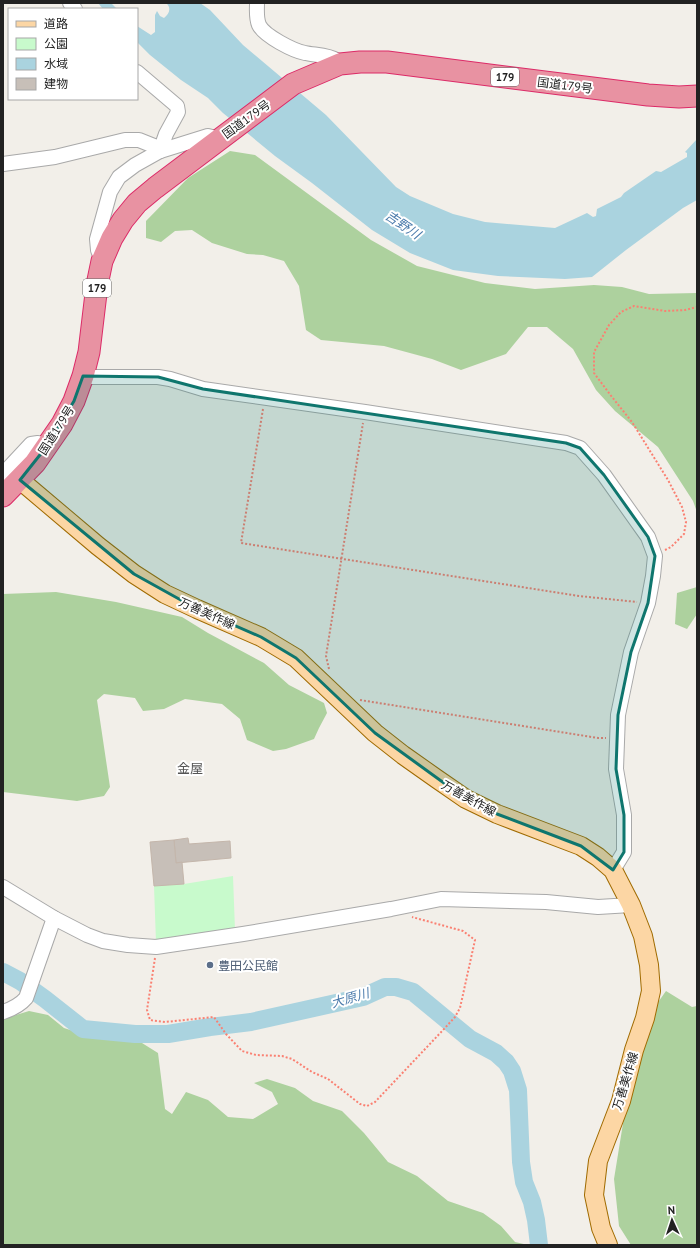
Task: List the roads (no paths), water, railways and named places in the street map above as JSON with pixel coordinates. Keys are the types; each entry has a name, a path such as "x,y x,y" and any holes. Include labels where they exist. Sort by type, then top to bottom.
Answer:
{"highway":[{"name":"国道179号","path":"3,496 9,472 36,463 62,424 71,407 83,376 89,352 97,285 102,261 112,238 123,220 136,203 293,84 340,64 387,62 648,95 679,97 697,96"}],"main road":[{"name":"万善美作線","path":"9,472 134,574 165,594 196,610 261,637 296,658 375,733 403,755 466,799 497,814 581,846 598,857 613,870 631,906 643,936 649,965 651,991 645,1018 634,1050 621,1101 598,1160 594,1195 608,1245"}],"street":[{"path":"257,3 259,24 264,32 282,43 304,53 325,56 336,60 340,64"},
{"path":"138,73 177,106 178,112 166,134 160,150"},
{"path":"102,261 98,250 97,239 110,192 119,177 135,165 160,150 208,136 224,136"},
{"path":"3,164 55,157 125,140 139,140 160,150"},
{"path":"83,376 158,377 203,389 566,443 580,448 604,475 648,537 655,556 654,576 648,603 631,652 618,715 616,769 624,815 624,852 613,870"},
{"path":"3,887 54,918 103,941 156,947 243,934 441,899 546,902 598,907 631,906"},
{"path":"3,1012 11,1010 22,1003 26,998 54,918"}],"water":[{"path":"98,3 111,3 116,8 102,8"},
{"name":"吉野川","path":"166,3 200,3 210,10 243,45 326,115 396,187 410,196 453,214 485,222 555,228 587,213 593,217 596,216 597,209 621,197 624,193 656,171 661,172 687,157 687,153 685,152 697,139 697,200 683,208 592,277 565,279 498,276 453,270 410,253 372,230 275,156 223,113 208,98 181,80 150,55 138,43 138,27 151,35 155,32 155,15 157,11 160,16 164,18 168,13 168,5"}],"waterway":[{"name":"大原川","path":"3,972 20,981 83,1029 135,1034 168,1034 251,1022 363,997 385,987 396,987 413,992 470,1039 496,1053 506,1062 512,1071 518,1090 521,1162 524,1182 532,1202 539,1245"}],"place":[{"name":"豊田公民館","path":"210,965"}],"district":[{"name":"金屋","path":"190,768"}]}
